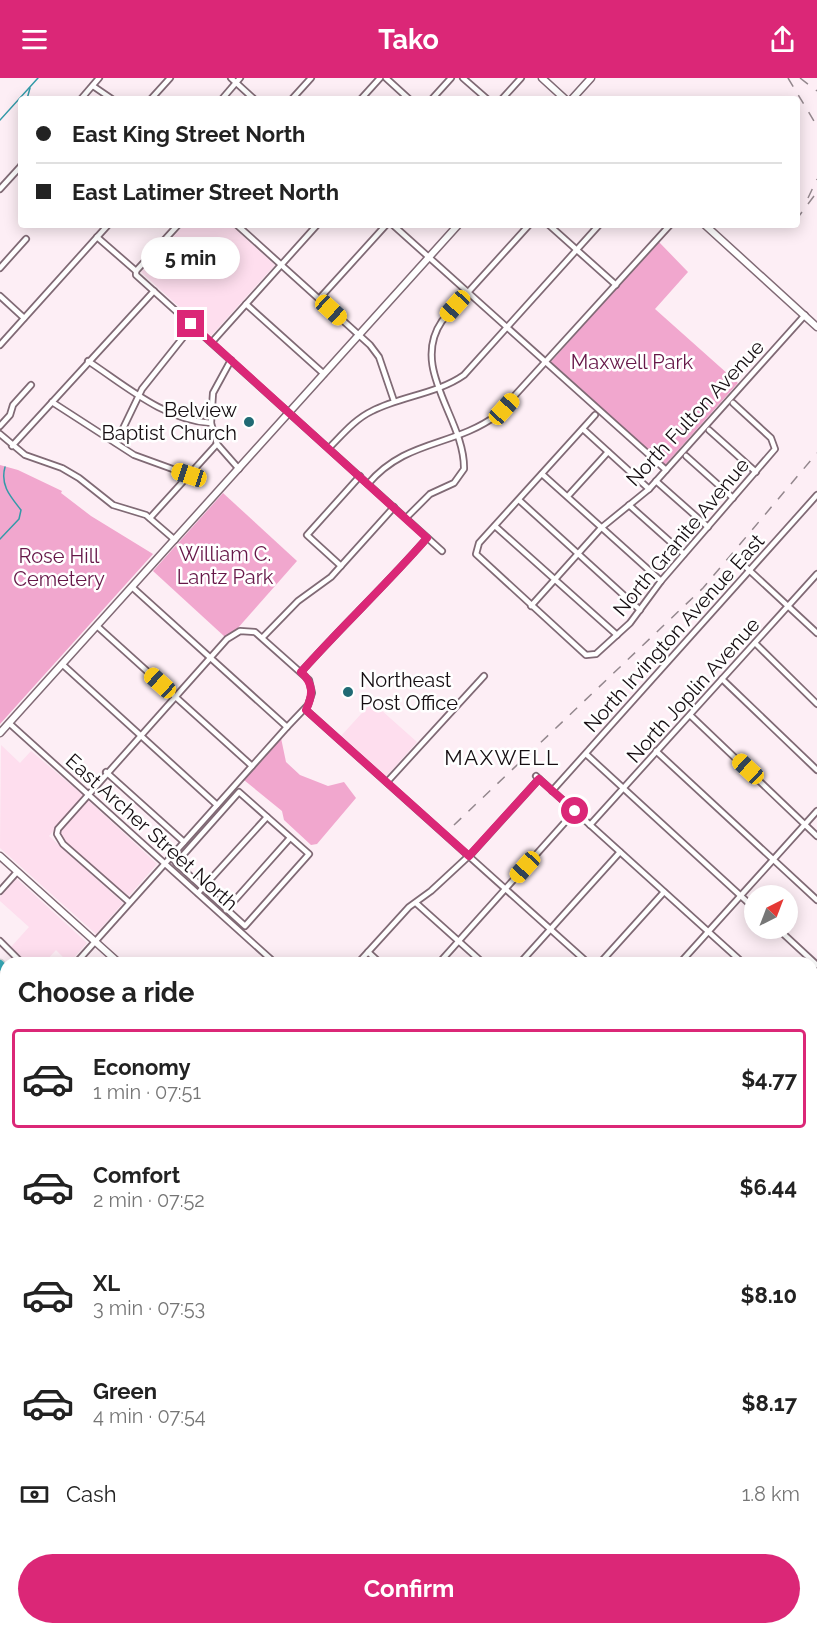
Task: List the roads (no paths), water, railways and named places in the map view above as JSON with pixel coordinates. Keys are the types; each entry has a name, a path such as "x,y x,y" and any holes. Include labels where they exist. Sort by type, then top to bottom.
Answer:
{"main road":[{"path":"542,78 562,96"},
{"path":"575,96 591,78"},
{"path":"0,733 455,228"},
{"path":"708,228 817,327"},
{"path":"0,856 112,957"}],"street":[{"path":"84,96 99,78"},
{"path":"154,96 170,78"},
{"path":"231,78 238,80 251,96"},
{"path":"295,96 311,78"},
{"path":"364,96 380,78"},
{"path":"386,78 406,96"},
{"path":"435,96 451,78"},
{"path":"463,78 484,96"},
{"path":"505,96 521,78"},
{"path":"225,96 238,80"},
{"path":"93,86 108,96"},
{"path":"0,189 18,169"},
{"path":"0,345 106,228"},
{"path":"136,271 175,228"},
{"path":"241,228 360,335 379,357 394,401"},
{"path":"212,342 314,228"},
{"path":"319,299 383,228"},
{"path":"396,228 666,470"},
{"path":"406,518 430,494 451,485 462,474 464,463 430,356 433,334 442,321 526,228"},
{"path":"552,228 616,285"},
{"path":"329,448 365,415 394,401 464,375 596,228"},
{"path":"368,484 381,469 398,457 483,425 497,415 667,228"},
{"path":"98,237 136,271 136,275 442,551"},
{"path":"0,268 26,239"},
{"path":"12,446 154,291"},
{"path":"0,296 24,318"},
{"path":"246,304 324,374"},
{"name":"North Fulton Avenue","path":"531,606 601,528 650,489 805,315"},
{"path":"116,443 139,394 193,325"},
{"path":"231,360 213,393 211,423 217,444 238,469"},
{"path":"88,361 178,417 211,423"},
{"path":"0,426 10,415 13,405 31,386"},
{"path":"52,402 149,462 189,475"},
{"name":"North Granite Avenue","path":"531,606 586,655 591,656 600,651 617,635 775,449 771,438 733,403"},
{"path":"531,606 477,556 478,543 595,415"},
{"path":"583,429 650,489"},
{"path":"710,430 756,472"},
{"path":"0,434 12,446 29,457 74,475 113,505 150,518 175,540"},
{"path":"150,518 217,444"},
{"path":"568,496 608,452"},
{"path":"686,456 733,498"},
{"path":"542,474 661,581"},
{"path":"341,566 307,536 360,476"},
{"path":"656,481 708,527"},
{"name":"North Irvington Avenue East","path":"552,791 817,495"},
{"path":"519,500 640,610"},
{"path":"628,505 684,554"},
{"path":"263,638 298,601 331,577 394,507"},
{"path":"495,526 617,635"},
{"path":"301,672 427,538"},
{"path":"735,557 817,633"},
{"name":"North Joplin Avenue","path":"590,825 817,574"},
{"path":"132,587 287,727"},
{"path":"97,626 252,766"},
{"path":"81,957 287,727 306,710 311,689 309,680 263,638 249,630 236,632 210,657 58,829 57,834 65,846 129,902"},
{"path":"755,643 817,704"},
{"path":"62,664 217,805"},
{"path":"387,782 484,676"},
{"path":"722,679 817,770"},
{"path":"306,710 581,957"},
{"path":"690,715 817,836"},
{"name":"East Archer Street North","path":"9,723 268,957"},
{"path":"656,752 817,900"},
{"path":"586,754 744,899"},
{"path":"106,772 184,842"},
{"path":"363,957 409,907 469,856 537,777 736,957"},
{"path":"176,863 239,792 290,838 221,915"},
{"path":"444,957 575,811"},
{"path":"685,957 817,811"},
{"path":"198,893 267,817"},
{"name":"East Archer Street North","path":"171,856 202,888 245,926 309,855 290,838"},
{"path":"525,957 620,852"},
{"path":"0,891 18,872"},
{"path":"605,957 664,892"},
{"path":"416,903 476,957"},
{"path":"789,939 808,957"},
{"path":"0,941 16,957"},
{"path":"368,952 373,957"}],"waterway":[{"path":"22,96 38,78"},
{"path":"28,96 30,88"},
{"path":"0,120 18,100"},
{"path":"0,539 19,519 21,510 5,485 5,467"}],"railway":[{"path":"788,78 799,96"},
{"path":"800,78 817,91"},
{"path":"800,98 817,126"},
{"path":"808,198 817,179"},
{"path":"800,215 817,192"},
{"path":"454,825 703,588 817,453"}],"place":[{"name":"Belview Baptist Church","path":"249,422"},
{"name":"Northeast Post Office","path":"348,692"}],"district":[{"name":"MAXWELL","path":"502,757"}],"park label":[{"name":"Maxwell Park","path":"632,362"},
{"name":"William C. Lantz Park","path":"225,566"},
{"name":"Rose Hill Cemetery","path":"59,568"}]}
